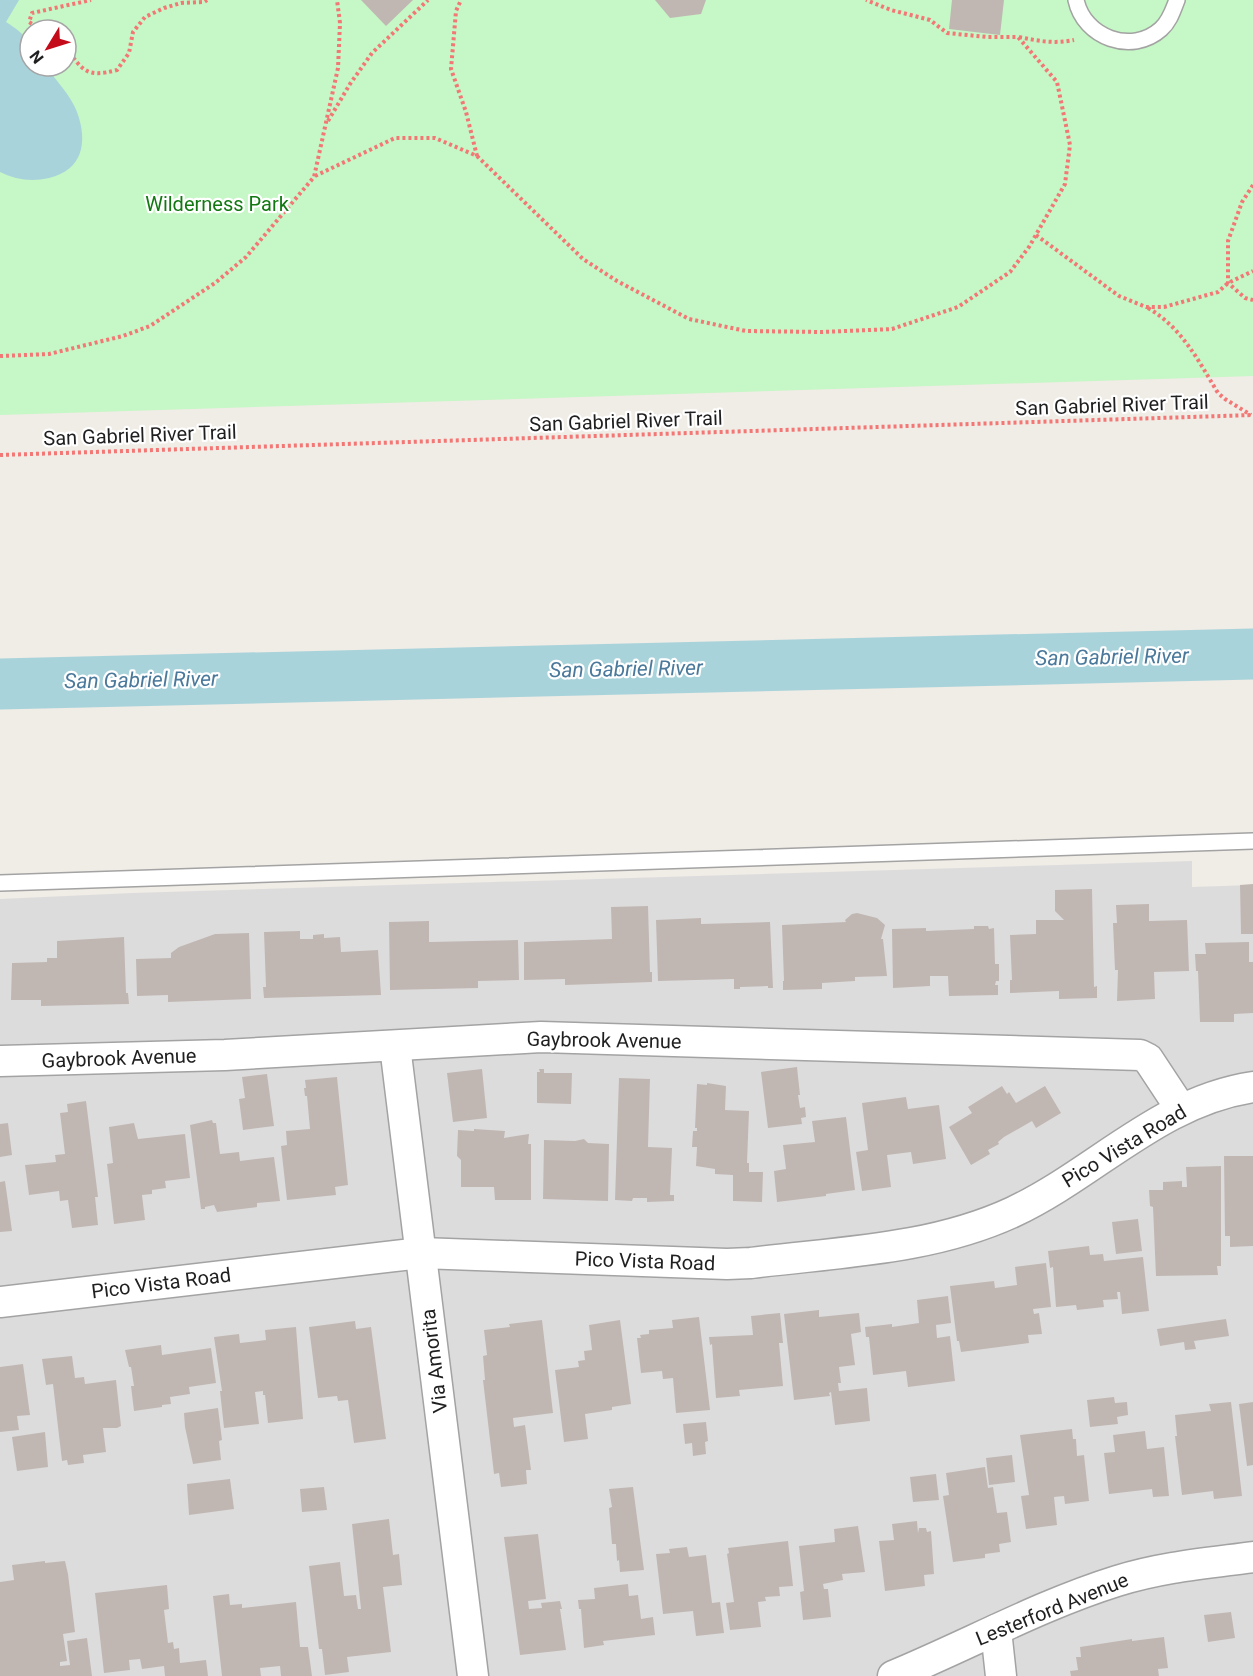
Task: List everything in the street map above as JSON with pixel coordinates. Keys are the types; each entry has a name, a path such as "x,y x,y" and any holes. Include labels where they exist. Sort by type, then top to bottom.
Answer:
{"street":[{"name":"Gaybrook Avenue","path":"0,1061 225,1055 541,1037 1140,1055 1148,1059 1155,1068 1181,1109"},
{"name":"Via Amorita","path":"395,1046 472,1676"},
{"name":"Pico Vista Road","path":"0,1302 421,1252 727,1264 912,1243 974,1228 1028,1204 1061,1185 1156,1122 1181,1109 1212,1096 1253,1087"},
{"name":"Lesterford Avenue","path":"893,1676 996,1630 1118,1581 1184,1566 1253,1557"},
{"path":"996,1630 1001,1676"}],"lane":[{"path":"1076,0 1085,21 1096,32 1112,40 1129,42 1146,38 1161,28 1172,15 1177,0"},
{"path":"0,883 1253,841"}],"path":[{"path":"29,18 32,12 91,0"},
{"path":"78,64 81,68 98,75 117,70 129,53 133,32 145,17 172,5 207,0"},
{"path":"314,177 338,68 340,23 337,0"},
{"path":"326,124 372,53 428,0"},
{"path":"461,0 456,11 451,69 466,112 477,156"},
{"path":"866,0 891,10 930,20 947,33 1018,37 1060,43 1096,32"},
{"path":"0,356 49,354 123,336 150,326 215,283 246,257 314,177 395,138 435,138 477,156 583,259 617,281 689,319 746,331 823,333 892,329 958,307 1010,272 1036,235 1065,184 1070,145 1057,82 1018,37"},
{"path":"1253,185 1242,202 1228,241 1228,283 1245,298 1253,300"},
{"path":"1036,235 1119,296 1161,316 1187,342 1218,393 1252,415"},
{"path":"1146,307 1164,308 1218,292 1228,283 1253,271"},
{"name":"San Gabriel River Trail","path":"0,455 1252,415"}],"shaded area":[{"path":"1192,861 1192,887 1253,885 1253,1676 0,1676 0,899"}],"green space":[{"name":"Wilderness Park","path":"0,0 1253,0 1253,376 0,415"}],"water":[{"path":"0,0 19,0 6,22 18,30 18,78 55,78 77,112 82,144 76,162 69,169 49,178 24,180 0,172"}],"building":[{"path":"361,0 413,0 386,26"},
{"path":"655,0 706,0 701,14 670,18"},
{"path":"952,0 1004,0 1000,35 949,29"},
{"path":"1253,884 1253,934 1241,934 1240,885"},
{"path":"1092,889 1094,987 1097,986 1097,998 1059,999 1059,991 1010,993 1010,980 1012,980 1010,935 1036,934 1036,920 1064,920 1055,911 1055,890"},
{"path":"1149,904 1149,921 1187,920 1189,971 1154,972 1155,999 1117,1001 1118,970 1115,970 1113,923 1117,923 1116,905"},
{"path":"648,906 652,982 565,985 565,979 524,980 524,942 612,939 611,907"},
{"path":"852,914 877,918 885,925 881,939 883,939 887,976 855,977 855,981 822,983 822,989 783,990 782,925 846,922 845,920"},
{"path":"701,918 701,924 770,922 773,988 768,988 768,986 734,989 734,979 658,981 656,920"},
{"path":"429,921 429,942 518,940 519,980 478,981 478,988 390,990 389,922"},
{"path":"974,926 994,928 995,964 999,964 999,981 996,981 995,985 998,985 998,995 949,996 948,976 930,976 930,986 893,988 892,929 926,928 926,931 974,929"},
{"path":"300,931 300,939 313,939 313,935 324,934 324,938 340,937 341,952 378,950 381,995 264,998 263,987 266,987 264,932"},
{"path":"249,933 251,999 168,1002 168,995 137,996 136,959 171,958 171,953 179,947 215,934"},
{"path":"124,937 126,993 128,993 129,1004 41,1006 41,1000 11,1000 12,963 47,962 47,958 57,958 57,941"},
{"path":"1249,942 1249,962 1253,962 1253,1013 1234,1014 1234,1022 1200,1022 1195,954 1206,954 1205,943"},
{"path":"797,1067 800,1108 805,1107 806,1117 801,1118 802,1124 768,1128 761,1072"},
{"path":"482,1069 487,1118 453,1122 447,1073"},
{"path":"539,1069 544,1069 544,1073 572,1073 571,1104 537,1103 537,1072 540,1072"},
{"path":"267,1074 274,1126 243,1130 239,1099 245,1098 242,1077"},
{"path":"337,1077 348,1185 335,1187 336,1195 287,1200 281,1146 287,1145 286,1131 310,1129 307,1096 305,1096 304,1088 306,1088 305,1080"},
{"path":"619,1078 650,1079 648,1147 672,1148 670,1195 674,1195 674,1201 647,1202 647,1198 633,1198 632,1201 615,1200"},
{"path":"707,1083 726,1086 725,1110 749,1111 747,1163 749,1163 749,1172 763,1172 762,1202 733,1201 733,1175 715,1174 715,1169 696,1166 697,1147 692,1147 693,1131 697,1131 695,1128 697,1084 707,1085"},
{"path":"1002,1086 1016,1103 1045,1086 1061,1113 1036,1128 1032,1121 1004,1137 998,1142 999,1144 988,1150 990,1154 971,1165 949,1127 972,1113 968,1107"},
{"path":"906,1097 908,1109 939,1105 946,1159 913,1164 911,1152 887,1155 891,1187 862,1191 856,1152 868,1150 862,1103"},
{"path":"86,1101 98,1197 95,1197 98,1225 72,1228 68,1200 60,1201 59,1191 29,1195 25,1165 56,1162 55,1155 65,1154 60,1113 68,1112 67,1104"},
{"path":"846,1117 855,1190 777,1202 774,1171 786,1169 783,1145 815,1142 812,1121"},
{"path":"212,1120 216,1123 220,1154 239,1152 240,1161 274,1157 280,1201 257,1203 257,1207 217,1212 214,1205 201,1209 190,1125"},
{"path":"8,1123 12,1155 0,1157 0,1124"},
{"path":"134,1123 138,1139 185,1134 190,1178 165,1181 166,1188 152,1190 152,1194 142,1195 145,1220 114,1224 107,1164 113,1163 109,1127"},
{"path":"474,1129 505,1131 504,1138 529,1134 531,1200 495,1200 494,1187 461,1187 461,1160 457,1156 458,1130 474,1131"},
{"path":"584,1139 588,1143 609,1144 608,1201 543,1199 544,1140"},
{"path":"1224,1156 1253,1156 1253,1246 1230,1247 1230,1236 1225,1236"},
{"path":"1221,1166 1221,1266 1217,1266 1218,1275 1156,1276 1153,1207 1150,1206 1149,1190 1163,1190 1163,1182 1182,1181 1182,1187 1187,1187 1186,1167"},
{"path":"5,1181 12,1231 0,1232 0,1182"},
{"path":"1138,1219 1142,1251 1116,1254 1112,1222"},
{"path":"1089,1246 1090,1255 1103,1254 1104,1261 1143,1257 1149,1311 1122,1314 1120,1292 1117,1292 1118,1299 1103,1300 1104,1307 1077,1310 1076,1305 1056,1307 1053,1267 1050,1268 1048,1251"},
{"path":"1046,1263 1051,1307 1033,1309 1034,1314 1039,1313 1042,1334 1028,1335 1029,1343 961,1352 959,1341 957,1341 950,1286 994,1281 995,1288 1017,1285 1015,1267"},
{"path":"948,1296 951,1323 936,1325 937,1338 950,1336 955,1381 908,1387 906,1371 873,1375 869,1337 866,1337 865,1327 892,1324 892,1327 919,1323 917,1300"},
{"path":"819,1310 819,1317 859,1313 861,1332 851,1334 855,1365 839,1367 841,1383 838,1383 839,1391 867,1388 870,1421 835,1425 831,1392 830,1396 794,1400 784,1314"},
{"path":"780,1313 783,1343 779,1343 783,1386 739,1390 740,1396 716,1398 712,1344 710,1345 709,1337 753,1335 751,1316"},
{"path":"699,1317 710,1410 676,1413 673,1378 663,1379 662,1371 641,1373 637,1338 641,1338 640,1335 649,1334 649,1330 673,1328 672,1320"},
{"path":"1226,1319 1229,1336 1194,1341 1196,1349 1185,1350 1184,1342 1160,1346 1157,1329"},
{"path":"542,1320 553,1413 513,1418 514,1427 525,1425 531,1470 526,1470 527,1484 501,1487 499,1473 494,1474 483,1380 485,1380 483,1356 487,1355 484,1330"},
{"path":"620,1320 631,1404 612,1407 612,1410 585,1414 588,1439 564,1442 555,1370 579,1367 578,1361 585,1360 584,1351 592,1350 589,1325"},
{"path":"355,1321 356,1329 371,1327 386,1439 354,1443 348,1400 338,1401 337,1396 318,1398 309,1327"},
{"path":"296,1327 303,1419 268,1423 263,1391 255,1392 259,1424 224,1428 220,1391 222,1391 214,1337 239,1334 240,1343 266,1340 265,1330"},
{"path":"161,1345 162,1355 211,1348 216,1383 189,1387 190,1394 170,1397 171,1404 134,1411 131,1386 134,1386 125,1350"},
{"path":"72,1356 75,1378 84,1377 85,1384 116,1380 121,1426 103,1428 106,1452 83,1455 84,1463 68,1465 67,1460 62,1461 53,1384 46,1385 42,1359"},
{"path":"23,1364 30,1415 17,1416 19,1430 0,1432 0,1367"},
{"path":"1114,1397 1115,1403 1127,1402 1128,1415 1117,1417 1118,1424 1090,1427 1087,1400"},
{"path":"1231,1402 1242,1496 1214,1499 1213,1491 1182,1495 1175,1436 1177,1436 1175,1415 1211,1411 1209,1404"},
{"path":"1253,1402 1253,1465 1247,1466 1239,1404"},
{"path":"218,1408 222,1440 219,1441 221,1460 193,1464 184,1413"},
{"path":"706,1422 708,1441 705,1442 706,1454 693,1456 692,1443 685,1444 683,1424"},
{"path":"1072,1429 1073,1439 1076,1439 1077,1456 1084,1455 1089,1501 1065,1504 1064,1496 1054,1497 1057,1525 1026,1529 1021,1496 1029,1495 1020,1435"},
{"path":"1145,1431 1147,1449 1164,1447 1169,1496 1153,1497 1152,1489 1109,1494 1104,1453 1115,1452 1113,1435"},
{"path":"45,1432 48,1467 17,1471 12,1437"},
{"path":"1012,1455 1015,1482 989,1485 986,1458"},
{"path":"985,1467 988,1488 993,1487 997,1513 1007,1512 1011,1542 999,1544 1000,1552 985,1554 985,1558 953,1562 943,1496 949,1495 946,1473"},
{"path":"936,1474 939,1500 913,1502 910,1477"},
{"path":"230,1479 234,1509 189,1515 187,1484"},
{"path":"324,1487 327,1510 302,1512 300,1489"},
{"path":"633,1487 644,1570 620,1572 616,1544 612,1544 609,1508 612,1507 609,1489"},
{"path":"389,1519 393,1555 399,1554 402,1585 383,1587 391,1652 347,1657 349,1672 325,1675 322,1649 319,1649 309,1566 340,1562 344,1596 356,1595 358,1609 361,1609 352,1524"},
{"path":"917,1521 918,1533 919,1528 926,1528 927,1532 931,1531 934,1574 924,1575 925,1586 885,1591 879,1541 894,1540 892,1524"},
{"path":"858,1526 865,1572 842,1574 843,1580 823,1584 824,1589 828,1589 831,1617 803,1620 800,1592 804,1591 799,1546 835,1542 834,1529"},
{"path":"538,1534 546,1599 528,1601 529,1609 542,1608 541,1603 560,1601 566,1650 520,1655 504,1537"},
{"path":"788,1541 793,1586 779,1587 780,1596 765,1597 766,1601 758,1602 761,1627 730,1630 726,1603 734,1602 728,1548"},
{"path":"687,1547 689,1557 706,1555 712,1603 720,1602 724,1633 696,1636 693,1611 663,1614 656,1554 670,1553 669,1549"},
{"path":"45,1561 45,1563 65,1561 68,1574 75,1632 63,1634 67,1661 60,1662 60,1666 70,1665 67,1641 87,1638 92,1676 0,1676 0,1582 14,1580 12,1565"},
{"path":"628,1584 629,1596 638,1595 641,1619 653,1617 655,1635 603,1641 604,1645 584,1648 581,1609 579,1609 578,1600 595,1599 594,1588"},
{"path":"167,1585 169,1609 164,1610 168,1643 173,1642 174,1649 179,1648 180,1663 206,1660 208,1676 165,1676 164,1666 142,1669 140,1659 129,1660 130,1670 104,1673 95,1593"},
{"path":"229,1594 230,1605 242,1604 242,1608 296,1602 300,1647 308,1647 312,1676 281,1676 280,1666 260,1668 261,1676 222,1676 213,1596"},
{"path":"1231,1612 1235,1638 1208,1642 1204,1615"},
{"path":"1164,1637 1168,1668 1158,1669 1159,1676 1071,1676 1070,1671 1078,1670 1076,1657 1081,1657 1080,1647"}],"waterway":[{"name":"San Gabriel River","path":"0,684 1253,654"}]}
